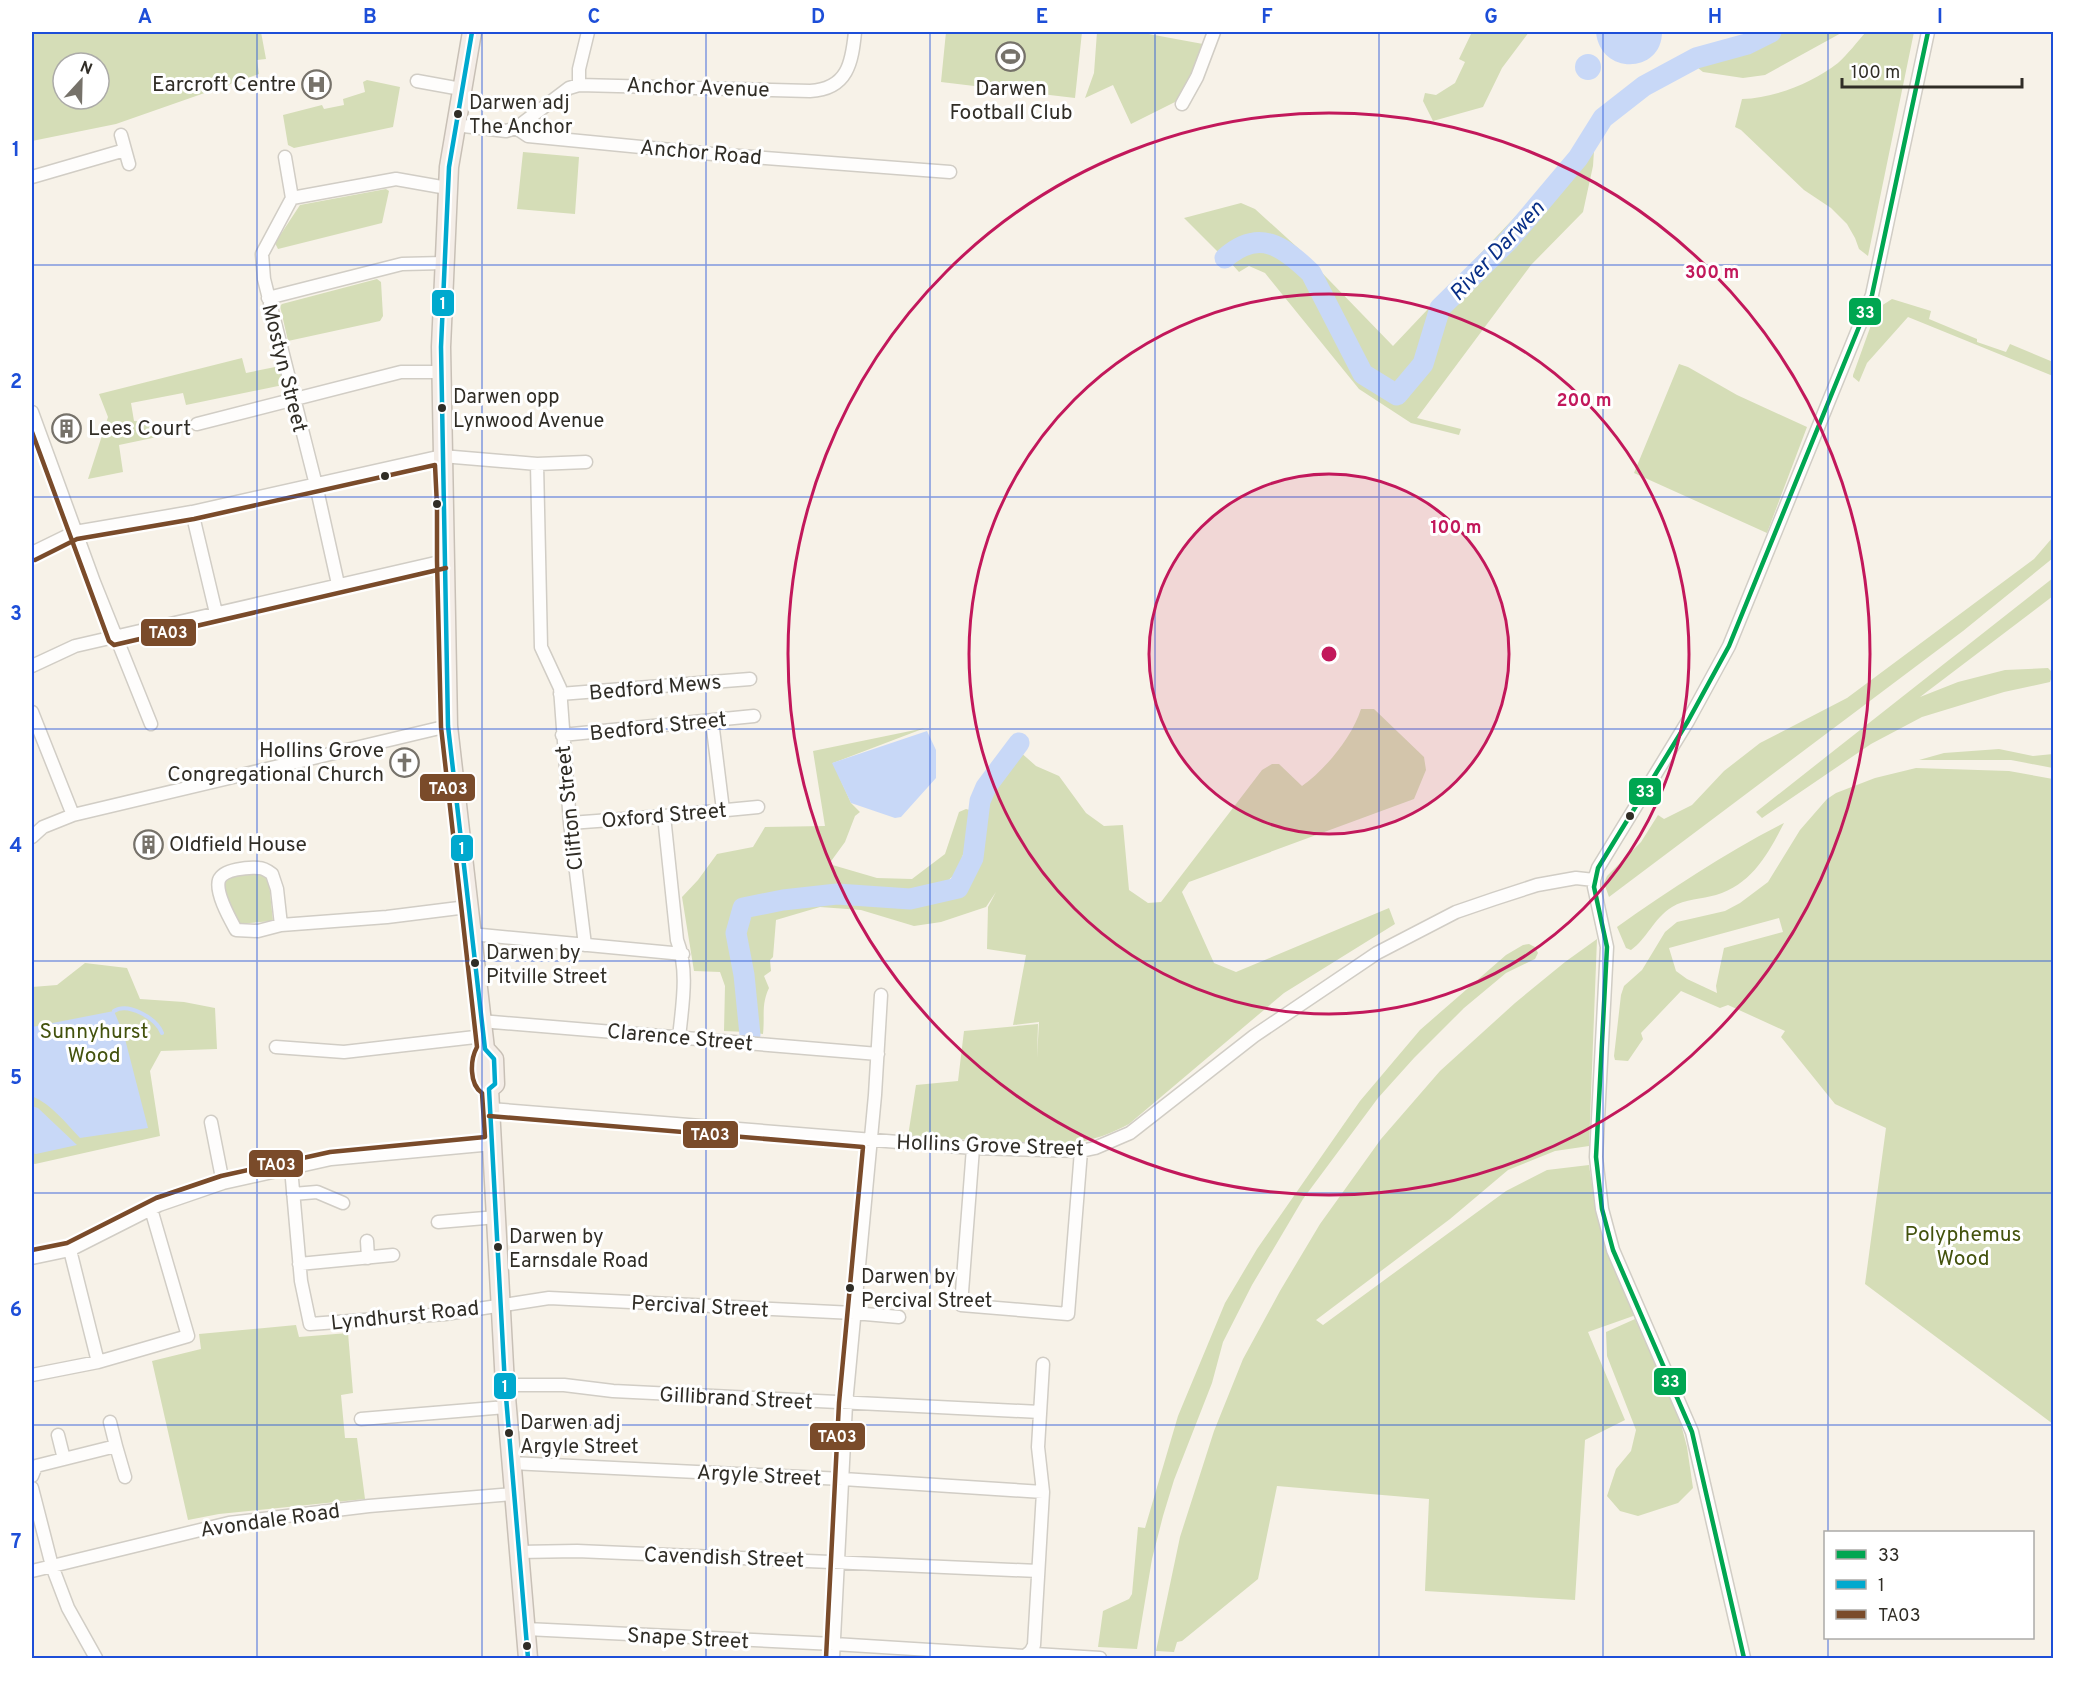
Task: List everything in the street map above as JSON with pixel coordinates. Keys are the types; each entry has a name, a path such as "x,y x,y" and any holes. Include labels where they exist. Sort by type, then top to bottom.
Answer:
{"highway":[{"path":"472,32 455,125 447,188 444,263 441,372 448,726 483,1036 479,1060 482,1084 489,1089 506,1407 528,1659"}],"street":[{"path":"516,128 569,88 579,85 579,69 588,32"},
{"name":"Anchor Avenue","path":"579,85 817,91 835,84 847,71 855,32"},
{"path":"1182,104 1197,77 1214,32"},
{"path":"1744,1659 1692,1432 1613,1250 1602,1209 1596,1157 1607,947 1594,884 1598,868 1688,721 1729,646 1872,295 1928,32"},
{"path":"417,81 461,88"},
{"name":"Anchor Road","path":"455,125 506,131 516,128 528,136 736,156 950,172"},
{"path":"121,135 129,164"},
{"path":"32,177 125,150"},
{"path":"285,157 292,198 396,180 447,188"},
{"name":"Mostyn Street","path":"292,198 262,254 264,279 316,485 338,584"},
{"path":"268,298 402,264 444,263"},
{"path":"197,424 401,372 441,372"},
{"path":"32,412 75,532 151,724"},
{"path":"32,553 75,532 192,512 442,456 537,464 586,462"},
{"name":"Clifton Street","path":"537,464 541,647 560,688 570,823 585,945"},
{"path":"192,512 216,613"},
{"path":"32,666 75,646 444,561"},
{"name":"Bedford Mews","path":"560,694 750,679"},
{"path":"32,712 73,815"},
{"name":"Bedford Street","path":"562,735 754,716"},
{"path":"712,721 723,810"},
{"path":"32,837 43,827 73,815 448,726"},
{"name":"Oxford Street","path":"570,823 758,807"},
{"path":"664,816 677,940 682,954 683,994 679,1038"},
{"path":"281,925 272,874 259,868 231,872 222,877 219,881 219,891 226,913 236,930 258,931 281,925 387,917 467,907"},
{"name":"Hollins Grove Street","path":"490,1109 973,1148 1081,1151 1095,1148 1130,1133 1254,1036 1377,952 1456,912 1537,885 1576,878 1594,884"},
{"path":"471,934 682,954"},
{"path":"833,1659 846,1404 871,1140 881,995"},
{"name":"Clarence Street","path":"276,1047 344,1052 483,1036 679,1038 878,1054"},
{"path":"212,1122 223,1183"},
{"path":"32,1258 70,1250 151,1209 223,1183 331,1159 493,1144"},
{"path":"973,1148 961,1305 1068,1314 1081,1151"},
{"path":"291,1168 300,1264 393,1256"},
{"path":"293,1194 317,1192 343,1203"},
{"path":"32,1375 98,1362 188,1336 151,1209"},
{"path":"438,1222 496,1216"},
{"path":"367,1241 368,1258"},
{"path":"70,1250 98,1362"},
{"name":"Lyndhurst Road","path":"300,1264 310,1324 446,1314 500,1305"},
{"name":"Percival Street","path":"500,1305 549,1298 899,1317"},
{"path":"1030,1652 1034,1645 1043,1492 1038,1447 1043,1364"},
{"name":"Gillibrand Street","path":"505,1385 564,1385 613,1391 1040,1412"},
{"path":"361,1419 506,1407"},
{"path":"110,1422 125,1476"},
{"path":"58,1435 64,1459"},
{"path":"32,1476 36,1466 116,1446"},
{"name":"Argyle Street","path":"511,1463 843,1479 1043,1492"},
{"path":"32,1488 52,1566 68,1608 96,1659"},
{"name":"Avondale Road","path":"32,1571 229,1523 369,1506 513,1494"},
{"name":"Cavendish Street","path":"518,1552 588,1552 1038,1570"},
{"name":"Snape Street","path":"526,1629 834,1644 1020,1657 1030,1652 1101,1659"}],"green space":[{"path":"32,32 261,32 266,59 257,60 259,74 116,124 32,141"},
{"name":"Darwen Football Club","path":"946,32 1082,32 1075,98 941,82"},
{"path":"1097,32 1138,32 1203,44 1191,80 1177,101 1131,124 1113,85 1085,98 1094,73"},
{"path":"1472,32 1529,32 1502,68 1483,107 1433,121 1423,101 1425,93 1436,95 1455,83 1465,62 1459,59"},
{"path":"1784,32 1843,32 1765,75 1743,78 1703,72 1693,64 1749,49"},
{"path":"1866,32 1914,32 1868,256 1859,249 1847,224 1831,208 1804,190 1741,130 1735,127 1742,99 1767,96 1817,77 1838,63"},
{"path":"367,80 400,87 393,127 294,148 288,145 283,115 322,105 324,109 344,105 343,99 365,92 363,82"},
{"path":"1594,151 1583,212 1531,265 1417,418 1461,429 1459,435 1411,423 1359,389 1265,273 1249,266 1239,272 1230,262 1259,251 1269,251 1283,257 1310,285 1362,380 1396,403 1428,368 1446,310"},
{"path":"523,152 579,157 575,214 517,209"},
{"path":"1549,181 1507,232 1437,306 1418,362 1396,389 1367,372 1314,272 1298,255 1283,245 1258,239 1237,243 1221,255 1184,218 1241,203 1255,209 1298,248 1393,346"},
{"path":"386,189 389,191 382,223 278,249 275,243 300,205"},
{"path":"377,279 381,282 383,316 380,321 288,341 280,306 282,304"},
{"path":"1892,299 1931,311 1929,319 1977,339 1977,342 2006,352 2010,344 2053,362 2053,376 1908,317 1867,363 1859,382 1853,375 1875,314 1878,308"},
{"path":"242,358 246,373 280,366 283,385 186,405 183,393 131,403 134,421 160,423 162,436 119,445 123,472 88,479 108,417 99,394"},
{"path":"1679,364 1737,395 1807,427 1767,533 1634,473"},
{"path":"2053,537 2053,558 1963,631 1609,897 1604,883 1607,876 1641,842 1658,815 1664,819 1692,805 1724,771 1760,743 1847,698 2034,559"},
{"path":"2053,578 2053,596 1920,697 1958,682 2005,670 2048,668 2053,673 2050,682 2004,692 1922,717 1871,744 1762,818 1756,812"},
{"path":"1361,709 1374,709 1424,757 1426,770 1414,799 1189,882 1182,892 1214,963 1236,972 1389,908 1395,924 1284,993 1129,1124 1093,1139 1058,1145 1031,1145 1031,1134 1027,1143 908,1136 916,1085 958,1081 964,1031 1038,1024 1037,1058 1039,1022 1013,1025 1026,955 987,949 988,907 996,892 986,907 941,922 914,926 861,910 820,907 776,920 773,957 770,960 771,971 764,976 769,988 764,1005 763,1034 755,1033 747,965 739,933 746,911 784,903 839,899 909,904 960,890 979,857 985,804 990,791 999,774 1018,750 1036,766 1059,776 1086,813 1104,826 1123,825 1129,890 1148,903 1161,902 1262,770 1272,764 1279,764 1302,786 1337,752 1357,720"},
{"path":"925,728 833,763 851,803 860,812 855,816 845,842 829,864 877,878 912,879 945,854 959,812 966,809 973,811 966,846 956,871 941,885 928,890 913,892 849,889 812,891 741,907 733,933 746,1032 724,1031 725,986 720,972 694,971 682,897 717,854 753,847 765,827 825,826 813,751"},
{"path":"1999,749 2033,756 2053,754 2053,768 2011,760 1919,760 1944,753"},
{"name":"Polyphemus Wood","path":"1916,768 2009,771 2053,779 2053,1424 1865,1284 1886,1128 1835,1104 1781,1037 1785,1031 1728,1005 1720,1008 1681,991 1641,1033 1643,1039 1628,1061 1615,1060 1621,995 1624,986 1642,970 1665,932 1677,922 1725,911 1740,903 1768,882 1800,830 1827,799 1836,793 1875,778","holes":["1779,918 1783,932 1724,948 1716,986 1717,993 1687,979 1676,971 1669,948"]},
{"path":"1784,823 1765,857 1749,876 1729,890 1677,904 1660,917 1637,945 1631,950 1626,948 1617,927 1699,872"},
{"path":"259,872 267,876 269,882 273,921 236,924 224,890 226,879"},
{"path":"1597,939 1589,1146 1555,1151 1508,1170 1450,1219 1316,1320 1323,1325 1506,1191 1547,1170 1589,1165 1595,1204 1608,1251 1636,1315 1588,1332 1625,1420 1585,1440 1575,1600 1425,1591 1429,1499 1277,1486 1258,1579 1182,1641 1177,1642 1174,1652 1156,1651 1180,1537 1214,1431 1243,1359 1320,1224 1381,1139 1440,1071 1515,1003"},
{"path":"1529,944 1535,947 1538,953 1535,959 1506,973 1464,1008 1414,1058 1378,1098 1303,1199 1252,1285 1223,1342 1212,1383 1174,1480 1163,1516 1152,1559 1137,1649 1098,1647 1103,1611 1129,1599 1132,1594 1138,1527 1145,1528 1178,1416 1225,1303 1257,1249 1360,1101 1420,1030 1506,955"},
{"name":"Sunnyhurst Wood","path":"85,963 127,968 140,999 184,1002 215,1008 217,1049 161,1051 150,1071 160,1136 35,1164 32,1163 32,987 57,985"},
{"path":"1635,1319 1678,1413 1687,1447 1693,1488 1678,1503 1638,1516 1620,1511 1607,1496 1616,1469 1631,1451 1636,1430 1607,1356 1606,1332"},
{"path":"296,1325 299,1337 348,1333 353,1393 341,1395 345,1438 357,1438 365,1499 219,1514 188,1520 152,1361 201,1349 199,1334"}],"water":[{"path":"1596,32 1662,32 1659,46 1652,56 1642,62 1630,64 1619,62 1608,56 1600,46"},
{"path":"1588,54 1597,58 1601,67 1597,76 1588,80 1579,76 1575,67 1579,58"},
{"path":"927,731 936,750 936,778 901,817 895,818 851,803 832,763"},
{"path":"114,1011 124,1035 148,1128 80,1138 52,1109 32,1096 32,1027"},
{"path":"32,1106 38,1108 77,1145 32,1153"}],"waterway":[{"name":"River Darwen","path":"1225,258 1237,249 1260,242 1280,248 1291,255 1311,273 1363,374 1397,395 1423,364 1440,308 1509,240 1578,158 1603,118 1644,86 1696,58 1747,44 1771,32"},
{"name":"River Darwen","path":"750,1035 744,975 736,933 743,908 783,900 837,894 910,899 958,888 973,858 980,801 986,787 1019,743"},
{"path":"114,1011 127,1009 141,1013 154,1022 162,1033"}],"transit line":[{"name":"1","path":"472,32 449,167 441,347 448,726 485,1049 494,1059 495,1084 489,1089 505,1385 528,1658"},
{"name":"33","path":"1744,1658 1692,1432 1613,1250 1602,1209 1596,1157 1607,947 1594,887 1598,868 1688,721 1729,646 1872,295 1928,32"},
{"name":"TA03","path":"32,432 109,641 114,645 446,568"},
{"name":"TA03","path":"32,1250 67,1243 156,1198 221,1176 330,1152 485,1137 482,1093 475,1084 472,1072 477,1047 441,727 435,465 194,519 77,539 35,560"},
{"name":"TA03","path":"489,1116 863,1147 839,1403 826,1658"}],"place":[{"name":"Darwen Football Club","path":"1011,57"},
{"name":"Earcroft Centre","path":"317,84"},
{"name":"Darwen adj The Anchor","path":"458,114"},
{"name":"Darwen opp Lynwood Avenue","path":"442,408"},
{"name":"Lees Court","path":"67,428"},
{"name":"Hollins Grove Congregational Church","path":"405,762"},
{"name":"Oldfield House","path":"148,844"},
{"name":"Darwen by Pitville Street","path":"475,963"},
{"name":"Darwen by Earnsdale Road","path":"498,1247"},
{"name":"Darwen by Percival Street","path":"850,1288"},
{"name":"Darwen adj Argyle Street","path":"509,1433"}]}
